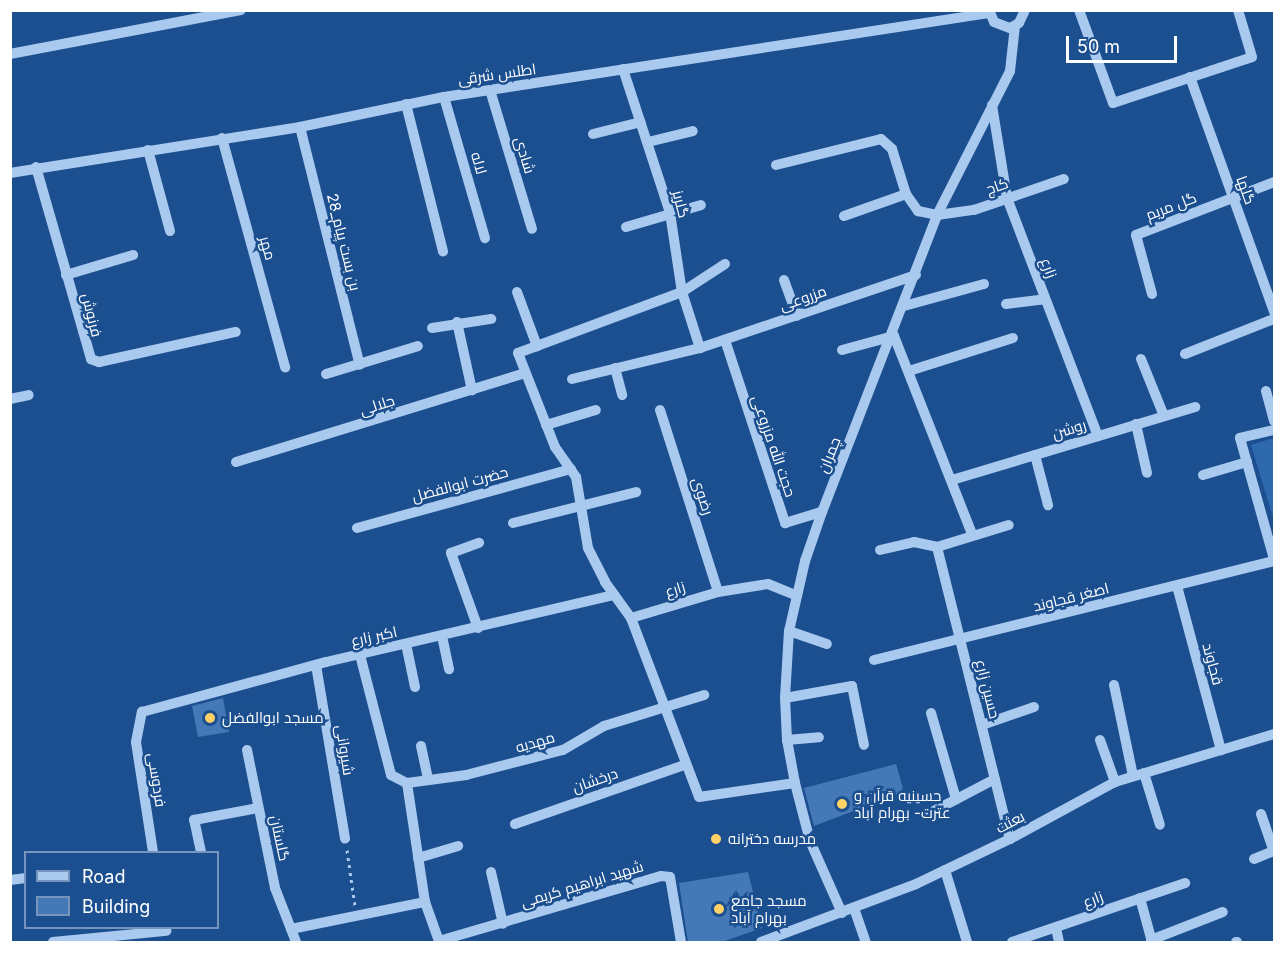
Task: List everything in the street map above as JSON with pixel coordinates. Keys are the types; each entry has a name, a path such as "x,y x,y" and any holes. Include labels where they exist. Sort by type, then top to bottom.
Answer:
{"street":[{"path":"10,54 241,10"},
{"path":"989,12 999,26 1015,26 1025,10"},
{"path":"1079,10 1113,103 1252,57 1238,10"},
{"name":"اطلس شرقی","path":"10,173 36,167 300,127 444,97 989,12"},
{"name":"چمران","path":"842,913 810,842 795,783 787,740 785,698 789,631 822,512 894,336 937,215 1010,71 1015,26"},
{"name":"گلریز","path":"623,69 670,213 682,292 700,348"},
{"name":"گلها","path":"1190,77 1275,312"},
{"name":"شادی","path":"490,90 532,229"},
{"name":"لاله","path":"444,97 485,238"},
{"path":"406,104 443,251"},
{"name":"زارع","path":"992,105 1007,198 1098,436"},
{"path":"593,134 640,122"},
{"name":"بن بست پیام_28","path":"300,127 360,364"},
{"path":"648,142 693,131"},
{"name":"مهر","path":"222,138 285,367"},
{"path":"776,165 881,139 892,149 906,195 918,211 937,215"},
{"path":"148,150 170,231"},
{"name":"فرنوش","path":"36,167 86,352 99,362 236,332"},
{"name":"کاج","path":"937,215 974,210 1064,179"},
{"name":"گل مریم","path":"1152,294 1136,235 1275,182"},
{"path":"844,216 906,195"},
{"path":"626,228 701,205"},
{"path":"66,275 133,255"},
{"path":"725,264 682,292 518,353 555,447 576,477 588,548 614,595 632,618 684,765 699,797 795,783"},
{"name":"مزروعی","path":"572,379 700,348 916,275"},
{"path":"784,280 797,316"},
{"path":"904,306 984,284"},
{"path":"517,292 537,346"},
{"path":"1006,304 1045,299"},
{"path":"432,328 457,322 491,319"},
{"path":"1185,354 1275,319"},
{"path":"457,322 472,390"},
{"path":"842,350 894,336 972,534"},
{"path":"909,371 1013,338"},
{"name":"حجت الله مزروعی","path":"725,340 785,523 822,512"},
{"path":"326,375 418,346"},
{"path":"1141,359 1164,416"},
{"path":"615,369 622,395"},
{"name":"جلالی","path":"236,462 525,373"},
{"path":"1266,391 1275,421"},
{"path":"10,399 29,395"},
{"name":"روشن","path":"952,480 1195,407"},
{"name":"رضوی","path":"660,410 717,592"},
{"path":"546,425 596,411"},
{"path":"1136,424 1147,473"},
{"path":"1275,430 1240,438 1275,560"},
{"path":"1035,455 1048,505"},
{"path":"1203,475 1247,462"},
{"name":"حضرت ابوالفضل","path":"357,528 571,469"},
{"path":"513,523 636,492"},
{"path":"880,550 914,542 937,547 972,534 1009,525"},
{"path":"478,628 451,553 479,543"},
{"name":"حسین زارع","path":"937,547 1010,839"},
{"name":"اصغر قجاوند","path":"874,660 961,641 1275,560"},
{"name":"زارع","path":"632,618 717,592 768,584 797,596"},
{"name":"قجاوند","path":"1177,586 1221,750"},
{"name":"اکبر زارع","path":"142,712 360,654 614,595"},
{"path":"789,631 827,644"},
{"path":"442,636 449,669"},
{"path":"406,644 415,687"},
{"path":"291,929 425,902 407,783 391,775 360,654"},
{"name":"شیروانی","path":"316,665 345,839"},
{"path":"1114,684 1133,776"},
{"path":"785,698 852,686 864,745"},
{"name":"مهدیه","path":"407,783 466,775 563,750 604,726 704,695"},
{"path":"982,725 1034,707"},
{"name":"فردوسی","path":"142,712 136,742 153,851"},
{"path":"931,713 956,800"},
{"name":"بعثت","path":"761,942 842,913 945,870 1010,839 1115,782 1275,734"},
{"path":"787,740 819,737"},
{"path":"1100,740 1115,782"},
{"path":"422,746 428,779"},
{"name":"گلستان","path":"247,750 275,888 296,942"},
{"name":"درخشان","path":"515,824 684,765"},
{"path":"1144,773 1160,825"},
{"path":"930,813 995,779"},
{"path":"201,851 194,820 258,808"},
{"path":"1254,859 1275,851 1261,814"},
{"path":"418,858 458,846"},
{"path":"945,870 967,942"},
{"path":"491,872 503,924"},
{"name":"شهید ابراهیم کریمی","path":"425,902 439,941 661,876 670,877 681,942"},
{"name":"زارع","path":"1012,942 1185,882"},
{"path":"1140,898 1151,941 1223,912"},
{"path":"854,908 866,942"},
{"path":"1056,928 1059,942"},
{"path":"53,942 166,929 168,942"}],"path":[{"path":"345,839 356,916"}],"shaded area":[{"path":"1274,438 1274,521 1251,445"}],"building":[{"name":"مسجد ابوالفضل","path":"223,698 229,732 198,737 192,706"},
{"name":"حسینیه قرآن و عترت- بهرام آباد","path":"896,764 904,792 814,826 804,788"},
{"name":"مسجد جامع بهرام آباد","path":"748,872 762,928 722,942 688,942 679,883"}],"place":[{"name":"مسجد ابوالفضل","path":"210,718"},
{"name":"حسینیه قرآن و عترت- بهرام آباد","path":"842,804"},
{"name":"مدرسه دخترانه","path":"716,839"},
{"name":"مسجد جامع بهرام آباد","path":"719,909"}]}
